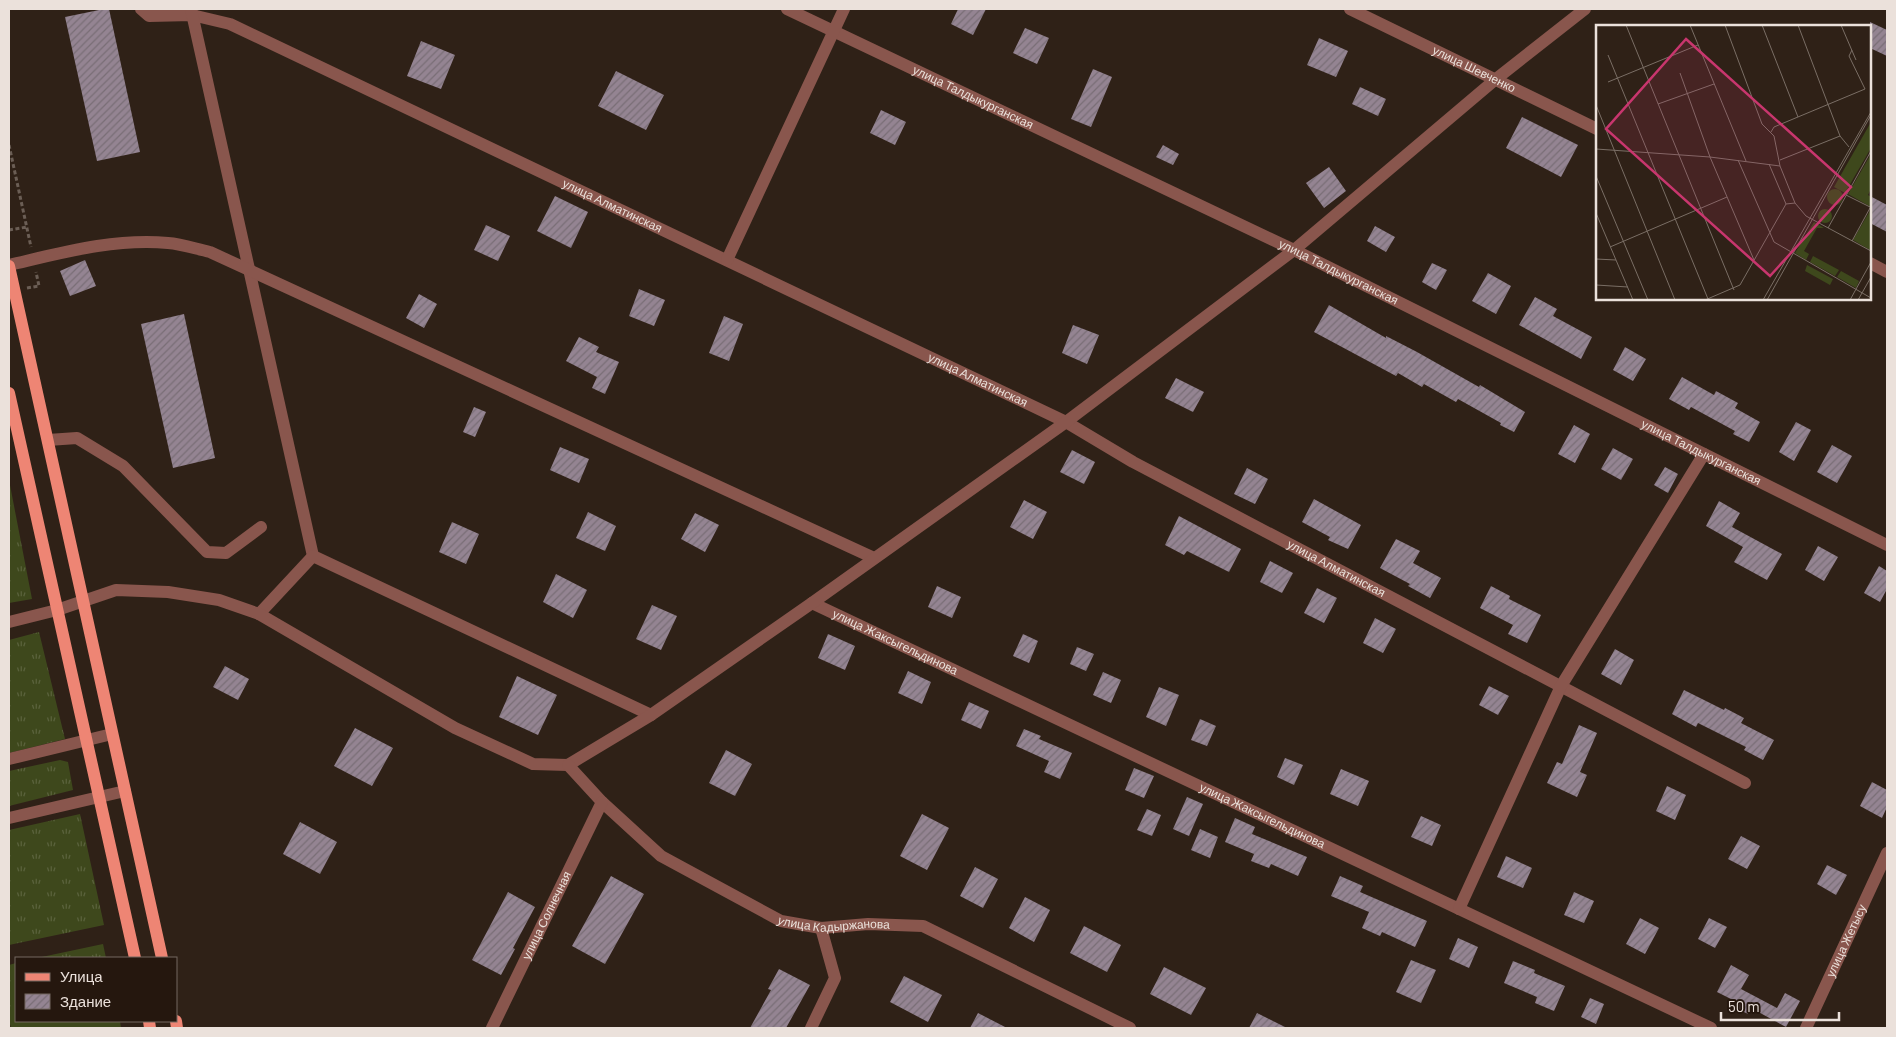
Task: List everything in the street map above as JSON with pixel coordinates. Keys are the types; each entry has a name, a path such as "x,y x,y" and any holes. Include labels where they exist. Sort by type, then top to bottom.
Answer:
{"main road":[{"path":"9,266 162,957"},
{"path":"9,393 135,957"}],"street":[{"name":"улица Алматинская","path":"140,9 149,16 191,12 230,24 1066,422 1133,462 1745,783"},
{"name":"улица Талдыкурганская","path":"787,9 1294,250 1887,545"},
{"path":"727,260 844,9"},
{"name":"улица Шевченко","path":"1350,9 1596,129"},
{"path":"9,622 57,610 116,590 168,592 219,600 259,614 455,728 533,764 568,765 651,715 1066,422 1294,250 1496,79 1585,9"},
{"path":"191,12 313,556"},
{"path":"9,266 115,242 169,243 210,252 874,558"},
{"path":"1871,264 1887,272"},
{"path":"48,440 77,438 123,466 207,552 226,552 261,527"},
{"path":"1459,909 1561,686 1704,454"},
{"path":"259,614 313,556"},
{"path":"313,556 651,715"},
{"name":"улица Жаксыгельдинова","path":"812,603 1711,1028"},
{"path":"9,759 112,734"},
{"name":"улица Кадыржанова","path":"568,765 602,802 661,856 781,921 821,928 868,924 923,926 1130,1028"},
{"path":"9,818 125,792"},
{"name":"улица Солнечная","path":"492,1028 602,802"},
{"name":"улица Жетысу","path":"1806,1028 1887,853"},
{"path":"811,1028 834,978 821,928"}],"path":[{"path":"9,145 39,286 14,290"},
{"path":"9,230 27,227"}],"green space":[{"path":"9,480 32,599 9,603"},
{"path":"39,632 65,739 9,753 9,640"},
{"path":"60,760 68,762 73,790 9,806 9,771"},
{"path":"80,814 104,925 9,945 9,830"},
{"path":"103,944 106,957 42,957"},
{"path":"15,963 15,1022 120,1022 121,1028 11,1028 9,1020 9,965"}],"building":[{"path":"109,9 140,152 97,161 65,17"},
{"path":"958,9 986,9 973,35 951,24"},
{"path":"1870,22 1887,30 1887,56 1871,48"},
{"path":"1025,28 1049,38 1037,64 1013,53"},
{"path":"1319,38 1348,51 1336,77 1307,65"},
{"path":"421,41 455,55 441,89 407,76"},
{"path":"1093,69 1112,77 1091,127 1071,119"},
{"path":"616,71 664,95 646,130 598,106"},
{"path":"1360,87 1386,99 1378,116 1352,104"},
{"path":"881,110 906,122 895,145 870,133"},
{"path":"1522,117 1578,145 1561,177 1506,148"},
{"path":"1163,145 1179,154 1173,165 1156,157"},
{"path":"1329,167 1346,191 1324,208 1306,183"},
{"path":"555,196 588,212 571,248 537,231"},
{"path":"1871,197 1887,205 1887,232 1871,224"},
{"path":"486,225 510,236 498,261 474,250"},
{"path":"1375,226 1395,237 1386,252 1367,241"},
{"path":"85,260 96,286 70,296 60,271"},
{"path":"1432,263 1447,270 1436,290 1422,282"},
{"path":"1488,273 1511,286 1496,314 1472,301"},
{"path":"639,289 665,300 654,326 629,316"},
{"path":"419,294 437,304 424,328 406,318"},
{"path":"1535,297 1557,309 1553,316 1592,337 1581,359 1519,325"},
{"path":"1329,305 1386,338 1386,336 1417,352 1479,387 1480,385 1525,412 1514,432 1458,399 1456,402 1424,384 1422,387 1398,373 1396,376 1314,332"},
{"path":"184,314 215,458 173,468 141,324"},
{"path":"724,316 743,324 729,361 709,353"},
{"path":"1073,325 1099,335 1087,364 1062,353"},
{"path":"579,337 599,347 596,352 619,362 605,394 592,388 597,377 566,361"},
{"path":"1625,347 1646,359 1633,381 1613,370"},
{"path":"1682,377 1714,395 1716,391 1738,403 1735,408 1760,422 1749,442 1733,434 1735,431 1691,407 1689,410 1669,399"},
{"path":"1176,378 1204,392 1193,412 1165,398"},
{"path":"474,407 486,412 475,437 463,432"},
{"path":"1796,422 1811,430 1794,461 1779,452"},
{"path":"1574,425 1590,434 1575,463 1558,454"},
{"path":"1832,445 1852,456 1837,483 1817,472"},
{"path":"560,447 589,459 579,483 550,470"},
{"path":"1613,448 1633,459 1621,480 1601,469"},
{"path":"1072,450 1095,462 1084,484 1060,472"},
{"path":"1665,467 1678,474 1668,493 1654,485"},
{"path":"1247,468 1268,479 1255,504 1234,494"},
{"path":"1314,499 1361,525 1348,549 1328,540 1330,537 1302,522"},
{"path":"1024,500 1047,512 1033,539 1010,527"},
{"path":"1719,501 1740,513 1732,527 1782,554 1767,580 1734,562 1743,547 1706,526"},
{"path":"588,512 616,526 605,551 576,538"},
{"path":"695,513 719,525 705,552 681,539"},
{"path":"1179,516 1241,549 1229,572 1187,551 1184,555 1165,545"},
{"path":"452,522 479,534 466,564 439,552"},
{"path":"1396,539 1420,551 1413,563 1441,578 1430,598 1408,586 1410,584 1380,568"},
{"path":"1818,546 1838,557 1824,581 1805,570"},
{"path":"1270,561 1293,573 1282,593 1260,582"},
{"path":"1879,566 1887,571 1887,589 1880,602 1864,593"},
{"path":"556,574 587,590 573,618 543,602"},
{"path":"937,586 961,597 952,618 928,607"},
{"path":"1491,586 1510,596 1509,599 1541,615 1527,643 1508,634 1513,625 1480,608"},
{"path":"1317,588 1337,598 1324,623 1304,613"},
{"path":"652,605 677,616 661,650 636,639"},
{"path":"1375,618 1396,629 1383,653 1363,643"},
{"path":"828,634 855,646 845,670 818,658"},
{"path":"1023,634 1038,641 1029,663 1013,656"},
{"path":"1077,647 1094,654 1086,671 1070,664"},
{"path":"1615,649 1634,660 1621,685 1601,674"},
{"path":"225,666 249,679 238,700 213,687"},
{"path":"908,671 931,682 922,704 898,693"},
{"path":"1103,672 1121,680 1111,703 1093,695"},
{"path":"517,676 557,695 538,735 499,717"},
{"path":"1489,686 1509,696 1498,715 1479,705"},
{"path":"1159,687 1179,695 1166,726 1146,717"},
{"path":"1684,690 1744,718 1741,723 1774,740 1763,760 1744,750 1746,747 1698,723 1696,727 1672,714"},
{"path":"969,702 989,711 981,729 961,720"},
{"path":"1200,719 1216,726 1207,746 1191,740"},
{"path":"1579,725 1597,733 1580,772 1587,775 1577,797 1547,783 1557,762 1562,764"},
{"path":"355,728 393,748 372,786 334,766"},
{"path":"1024,729 1041,736 1039,739 1072,753 1060,779 1044,772 1049,761 1016,746"},
{"path":"726,750 752,764 735,796 709,783"},
{"path":"1285,758 1303,765 1294,785 1277,777"},
{"path":"1134,768 1154,776 1144,798 1125,790"},
{"path":"1341,769 1369,781 1358,806 1330,794"},
{"path":"1872,782 1887,790 1887,807 1882,818 1860,806"},
{"path":"1667,786 1686,795 1675,820 1656,811"},
{"path":"1187,797 1203,804 1189,836 1173,829"},
{"path":"1147,809 1161,815 1152,836 1137,830"},
{"path":"922,814 949,828 927,870 900,856"},
{"path":"1421,816 1441,825 1432,846 1411,837"},
{"path":"1235,818 1255,827 1252,834 1307,857 1298,876 1271,864 1269,868 1251,861 1254,854 1225,842"},
{"path":"300,822 337,842 320,874 283,854"},
{"path":"1200,829 1218,837 1210,858 1191,850"},
{"path":"1741,836 1760,846 1747,869 1728,859"},
{"path":"1506,856 1532,868 1523,888 1497,877"},
{"path":"1827,865 1847,875 1836,895 1817,884"},
{"path":"975,867 998,879 983,908 960,896"},
{"path":"611,876 644,894 605,964 572,946"},
{"path":"1340,876 1363,886 1360,892 1427,921 1415,947 1382,932 1380,936 1362,928 1369,912 1331,896"},
{"path":"508,892 535,907 501,975 472,960"},
{"path":"1574,892 1594,901 1584,923 1564,915"},
{"path":"1025,897 1050,910 1034,942 1009,928"},
{"path":"1640,918 1659,928 1645,954 1626,944"},
{"path":"1709,918 1727,927 1715,948 1698,939"},
{"path":"1084,926 1121,945 1107,972 1070,953"},
{"path":"1458,938 1478,947 1469,968 1449,959"},
{"path":"1411,960 1436,970 1421,1003 1396,992"},
{"path":"1513,961 1535,970 1534,973 1565,986 1554,1011 1535,1003 1537,997 1504,983"},
{"path":"1731,965 1749,975 1741,989 1777,1008 1785,993 1800,1001 1786,1027 1751,1008 1748,1014 1736,1008 1739,1003 1717,992"},
{"path":"1164,967 1206,988 1191,1015 1150,994"},
{"path":"779,969 810,985 786,1028 750,1028 771,990 768,989"},
{"path":"904,976 942,995 928,1022 890,1002"},
{"path":"1590,998 1604,1004 1596,1024 1581,1017"},
{"path":"978,1013 1007,1028 970,1028"},
{"path":"1257,1013 1287,1028 1249,1028"}]}
